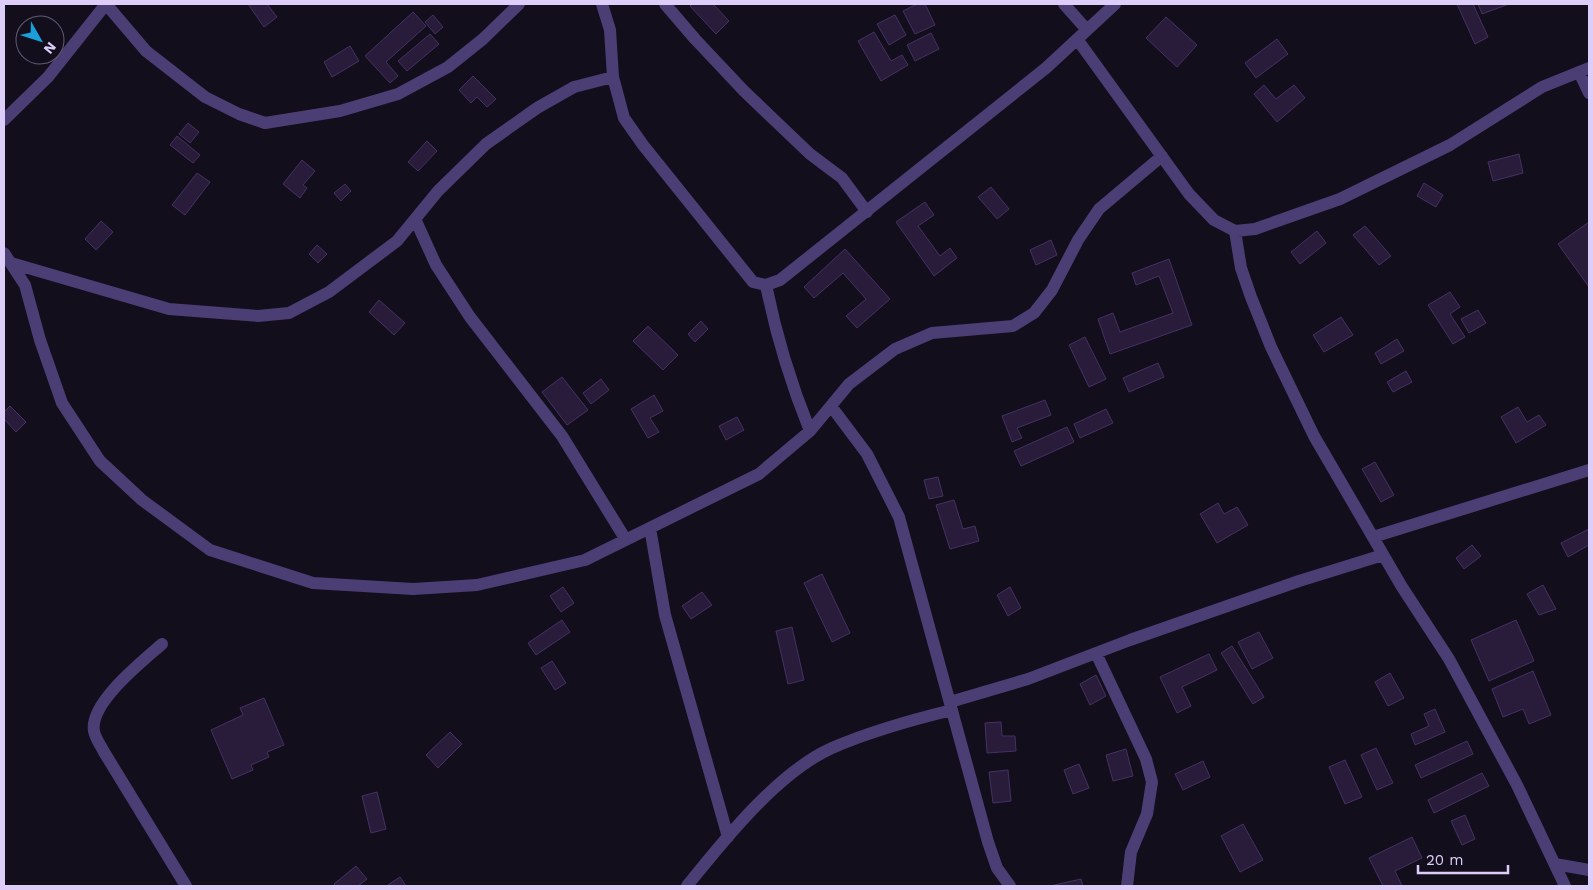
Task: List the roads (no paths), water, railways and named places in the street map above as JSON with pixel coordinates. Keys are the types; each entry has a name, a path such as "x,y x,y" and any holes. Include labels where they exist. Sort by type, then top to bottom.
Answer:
{"street":[{"path":"4,120 48,77 106,4 146,51 205,97 239,114 265,123 340,111 398,94 448,67 483,40 519,4"},
{"path":"602,4 610,30 613,77 624,118 643,145 753,282 766,286 780,280 1046,68 1115,4"},
{"path":"665,4 695,40 744,91 810,154 842,178 867,212"},
{"path":"1064,4 1087,30"},
{"path":"1077,39 1189,194 1214,220 1235,231 1255,229 1340,199 1450,144 1542,88 1584,70 1589,93"},
{"path":"7,258 169,309 258,316 289,313 329,292 397,241 416,221 438,191 486,144 537,108 574,87 613,77"},
{"path":"7,258 25,285 40,340 62,403 100,460 142,500 210,550 313,583 413,589 477,585 585,560 759,474 810,431 849,384 895,349 932,333 1013,326 1034,313 1052,290 1078,240 1099,210 1162,156"},
{"path":"416,221 436,265 470,317 562,436 626,540"},
{"path":"1235,231 1241,268 1271,347 1314,436 1383,555 1454,667 1505,762 1565,886"},
{"path":"766,286 772,317 797,399 810,431"},
{"path":"832,406 867,454 899,517 988,842 997,868 1010,886"},
{"path":"1373,537 1589,470"},
{"path":"650,528 665,615 728,837"},
{"path":"687,886 753,810 796,770 831,749 891,726 1028,680 1096,653 1299,581 1383,555"},
{"path":"162,644 114,687 96,715 94,731 104,752 186,886"},
{"path":"1096,653 1146,759 1152,782 1147,814 1131,852 1127,886"},
{"path":"1555,864 1589,870"}]}
